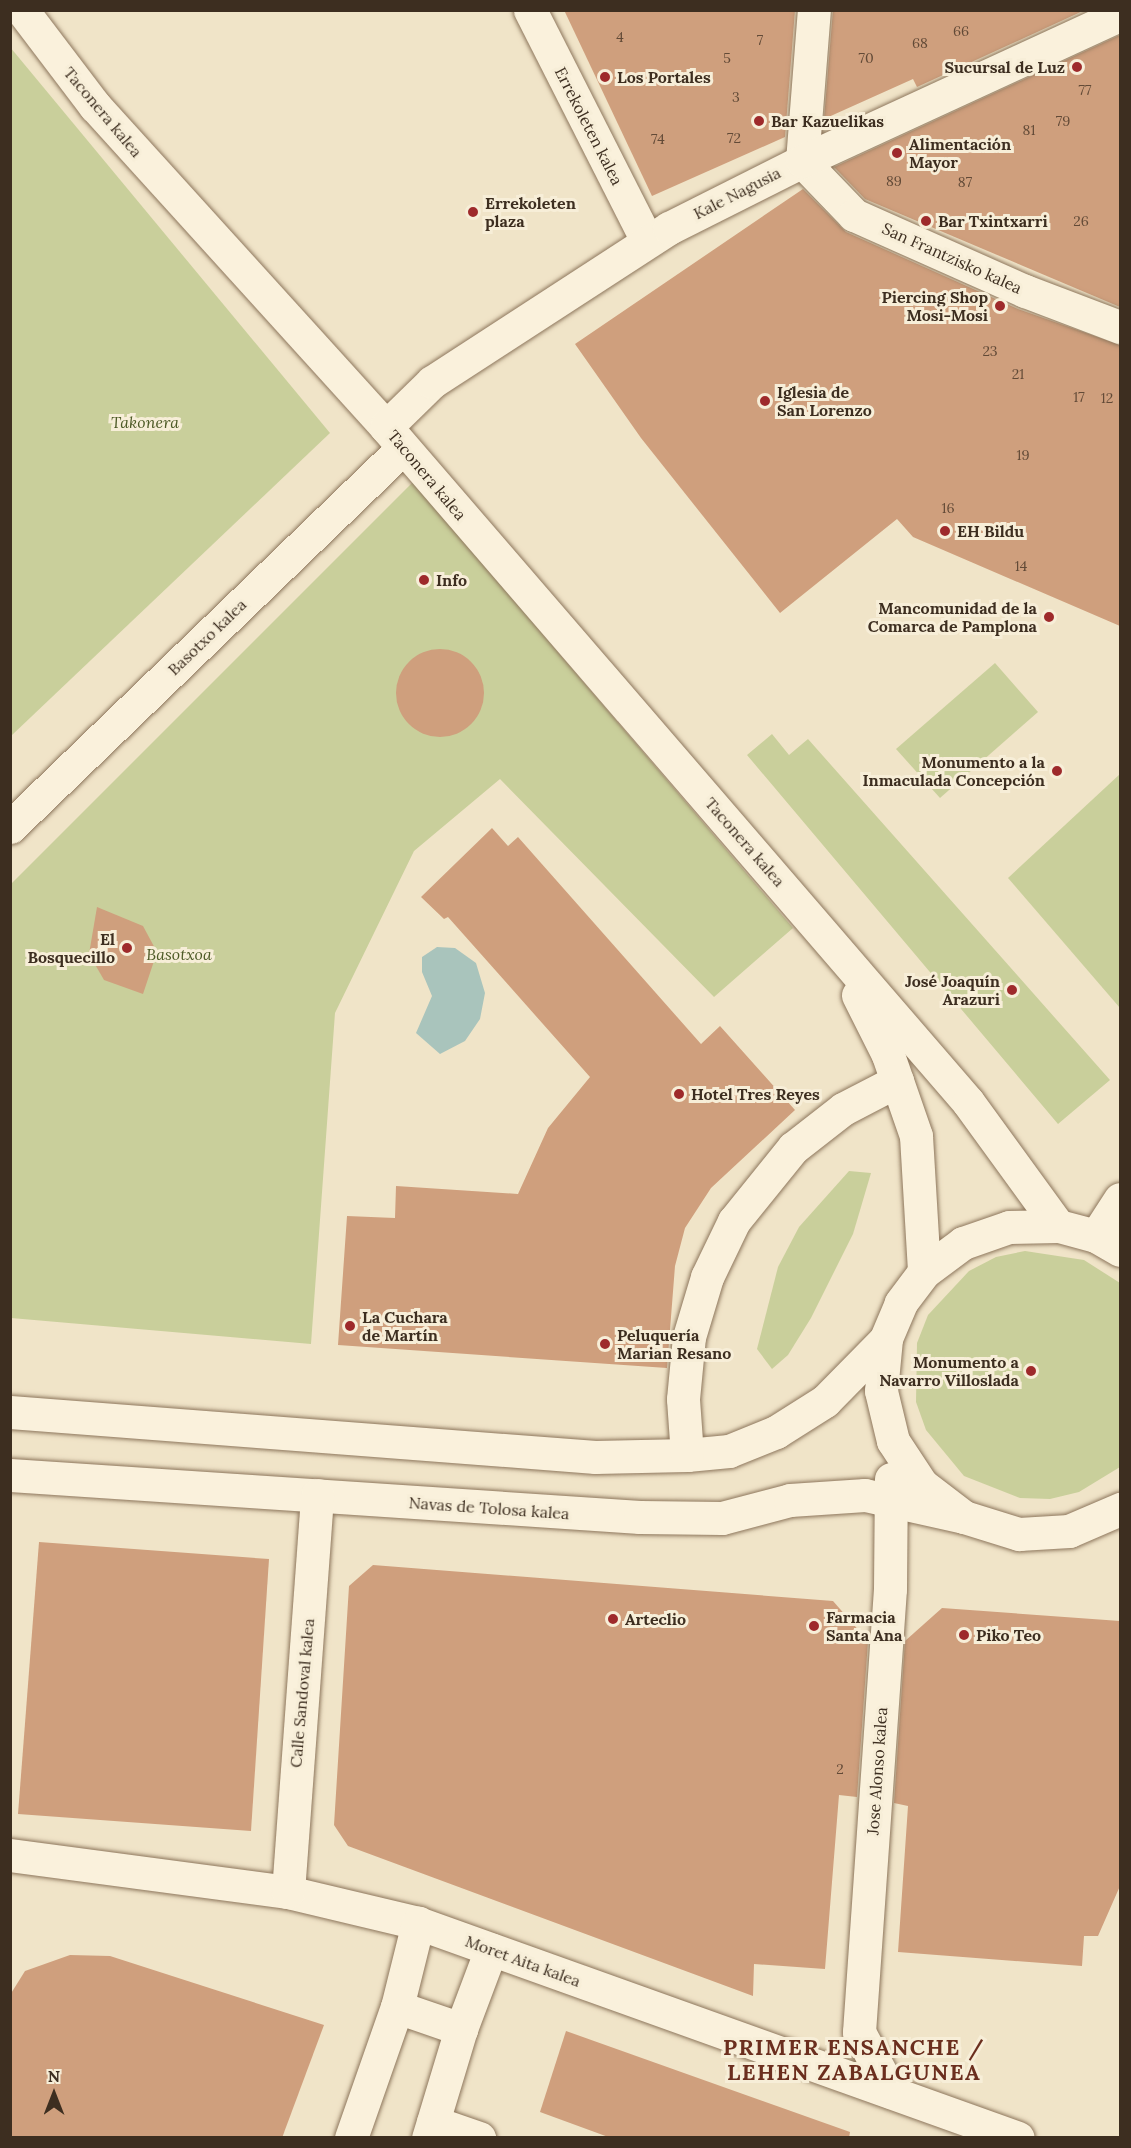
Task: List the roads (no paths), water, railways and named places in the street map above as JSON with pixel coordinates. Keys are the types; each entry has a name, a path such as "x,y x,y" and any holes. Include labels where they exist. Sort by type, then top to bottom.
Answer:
{"street":[{"name":"Taconera kalea","path":"22,10 94,106 395,437 830,940 968,1102 1058,1226"},
{"name":"Errekoleten kalea","path":"530,10 647,241"},
{"path":"802,161 814,10"},
{"name":"Kale Nagusia","path":"395,437 432,382 647,241 802,161 1120,15"},
{"name":"San Frantzisko kalea","path":"802,161 854,215 1025,291 1120,327"},
{"name":"Basotxo kalea","path":"10,827 395,437"},
{"name":"Taconera kalea","path":"830,940 897,1080 916,1136 924,1272"},
{"path":"687,1455 683,1399 689,1336 707,1277 734,1221 793,1148 843,1110 897,1080"},
{"path":"1120,1199 1108,1243 1058,1226 1009,1227 963,1243 924,1272 901,1303 886,1339 881,1390 893,1442 922,1485 964,1517 1019,1534 1069,1532 1120,1534"},
{"path":"10,1412 595,1457 687,1455 729,1451 776,1432 825,1401 886,1339"},
{"name":"Jose Alonso kalea","path":"891,2092 859,2032 890,1589 889,1501 893,1442"},
{"name":"Navas de Tolosa kalea","path":"10,1475 486,1510 722,1518 790,1500 865,1496 964,1517"},
{"name":"Calle Sandoval kalea","path":"288,1892 317,1496"},
{"path":"1069,1532 1120,1509"},
{"name":"Moret Aita kalea","path":"10,1855 288,1892 418,1923 1018,2138"},
{"path":"351,2138 397,2007 418,1923"},
{"path":"479,2138 431,2130 461,2029 490,1949"},
{"path":"397,2007 461,2029"}],"water":[{"path":"437,947 455,948 476,963 485,993 480,1019 465,1041 440,1054 416,1033 432,996 422,972 422,957"}],"place":[{"name":"Sucursal de Luz","path":"1077,67"},
{"name":"Los Portales","path":"605,77"},
{"name":"Bar Kazuelikas","path":"759,121"},
{"name":"Alimentación Mayor","path":"897,153"},
{"name":"Errekoleten plaza","path":"473,212"},
{"name":"Bar Txintxarri","path":"926,221"},
{"name":"Piercing Shop Mosi-Mosi","path":"1000,306"},
{"name":"Iglesia de San Lorenzo","path":"765,401"},
{"name":"EH Bildu","path":"945,531"},
{"name":"Info","path":"424,580"},
{"name":"Mancomunidad de la Comarca de Pamplona","path":"1049,617"},
{"name":"Monumento a la Inmaculada Concepción","path":"1057,771"},
{"name":"El Bosquecillo","path":"127,948"},
{"name":"José Joaquín Arazuri","path":"1012,990"},
{"name":"Hotel Tres Reyes","path":"679,1094"},
{"name":"La Cuchara de Martín","path":"350,1326"},
{"name":"Peluquería Marian Resano","path":"605,1344"},
{"name":"Monumento a Navarro Villoslada","path":"1031,1371"},
{"name":"Arteclio","path":"613,1619"},
{"name":"Farmacia Santa Ana","path":"814,1626"},
{"name":"Piko Teo","path":"964,1635"}],"district":[{"name":"PRIMER ENSANCHE / LEHEN ZABALGUNEA","path":"854,2060"}],"park label":[{"name":"Takonera","path":"145,422"},
{"name":"Basotxoa","path":"179,954"}]}
